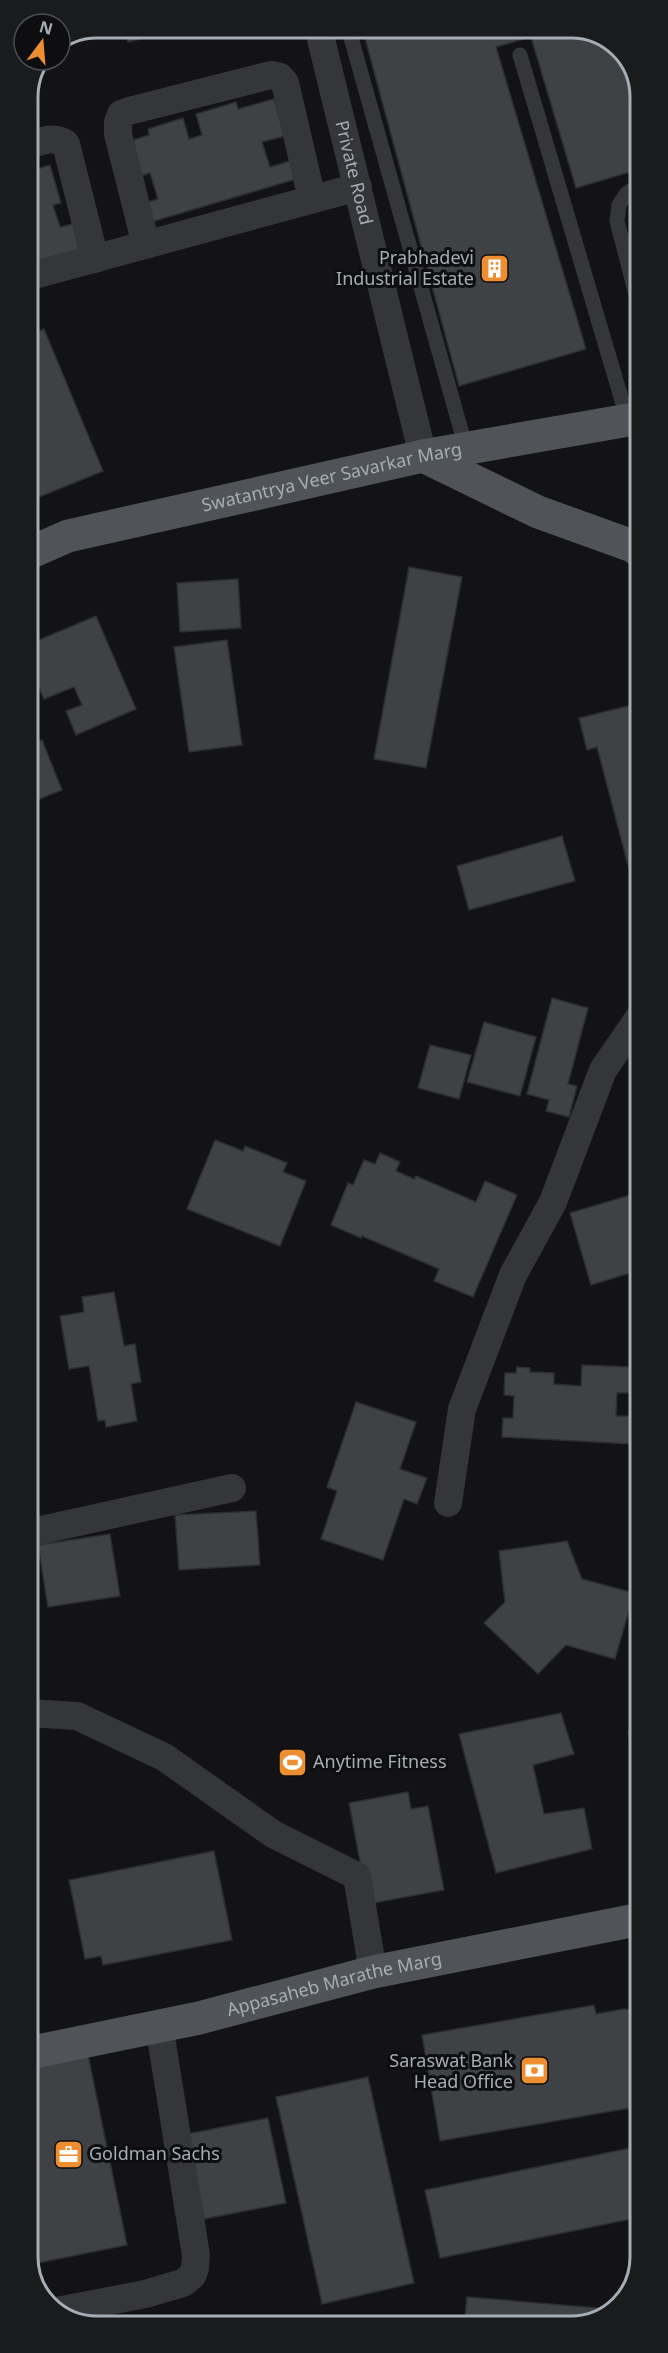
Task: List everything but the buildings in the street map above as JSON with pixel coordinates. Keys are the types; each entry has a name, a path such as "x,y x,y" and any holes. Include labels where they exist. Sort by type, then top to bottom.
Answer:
{"main road":[{"name":"Swatantrya Veer Savarkar Marg","path":"38,549 68,536 423,456 630,420"},
{"path":"423,456 538,512 630,545"},
{"name":"Appasaheb Marathe Marg","path":"38,2051 199,2018 373,1972 630,1921"}],"street":[{"name":"Private Road","path":"321,38 423,456"},
{"path":"146,245 118,134 121,114 129,111 272,75 280,77 285,83 312,200"},
{"path":"38,142 52,139 66,144 95,259"},
{"path":"38,274 357,188"},
{"path":"448,1503 462,1409 513,1275 553,1202 603,1070 630,1031"},
{"path":"38,1531 232,1488"},
{"path":"38,1714 77,1716 164,1757 273,1834 357,1876 373,1972"},
{"path":"70,2309 145,2294 183,2283 192,2276 195,2268 196,2255 159,2025"}],"lane":[{"path":"351,38 466,448"},
{"path":"519,55 630,406"},
{"path":"630,191 619,205 617,221 630,271"}],"place":[{"name":"Prabhadevi Industrial Estate","path":"495,268"},
{"name":"Anytime Fitness","path":"292,1762"},
{"name":"Saraswat Bank Head Office","path":"534,2071"},
{"name":"Goldman Sachs","path":"68,2154"}]}
